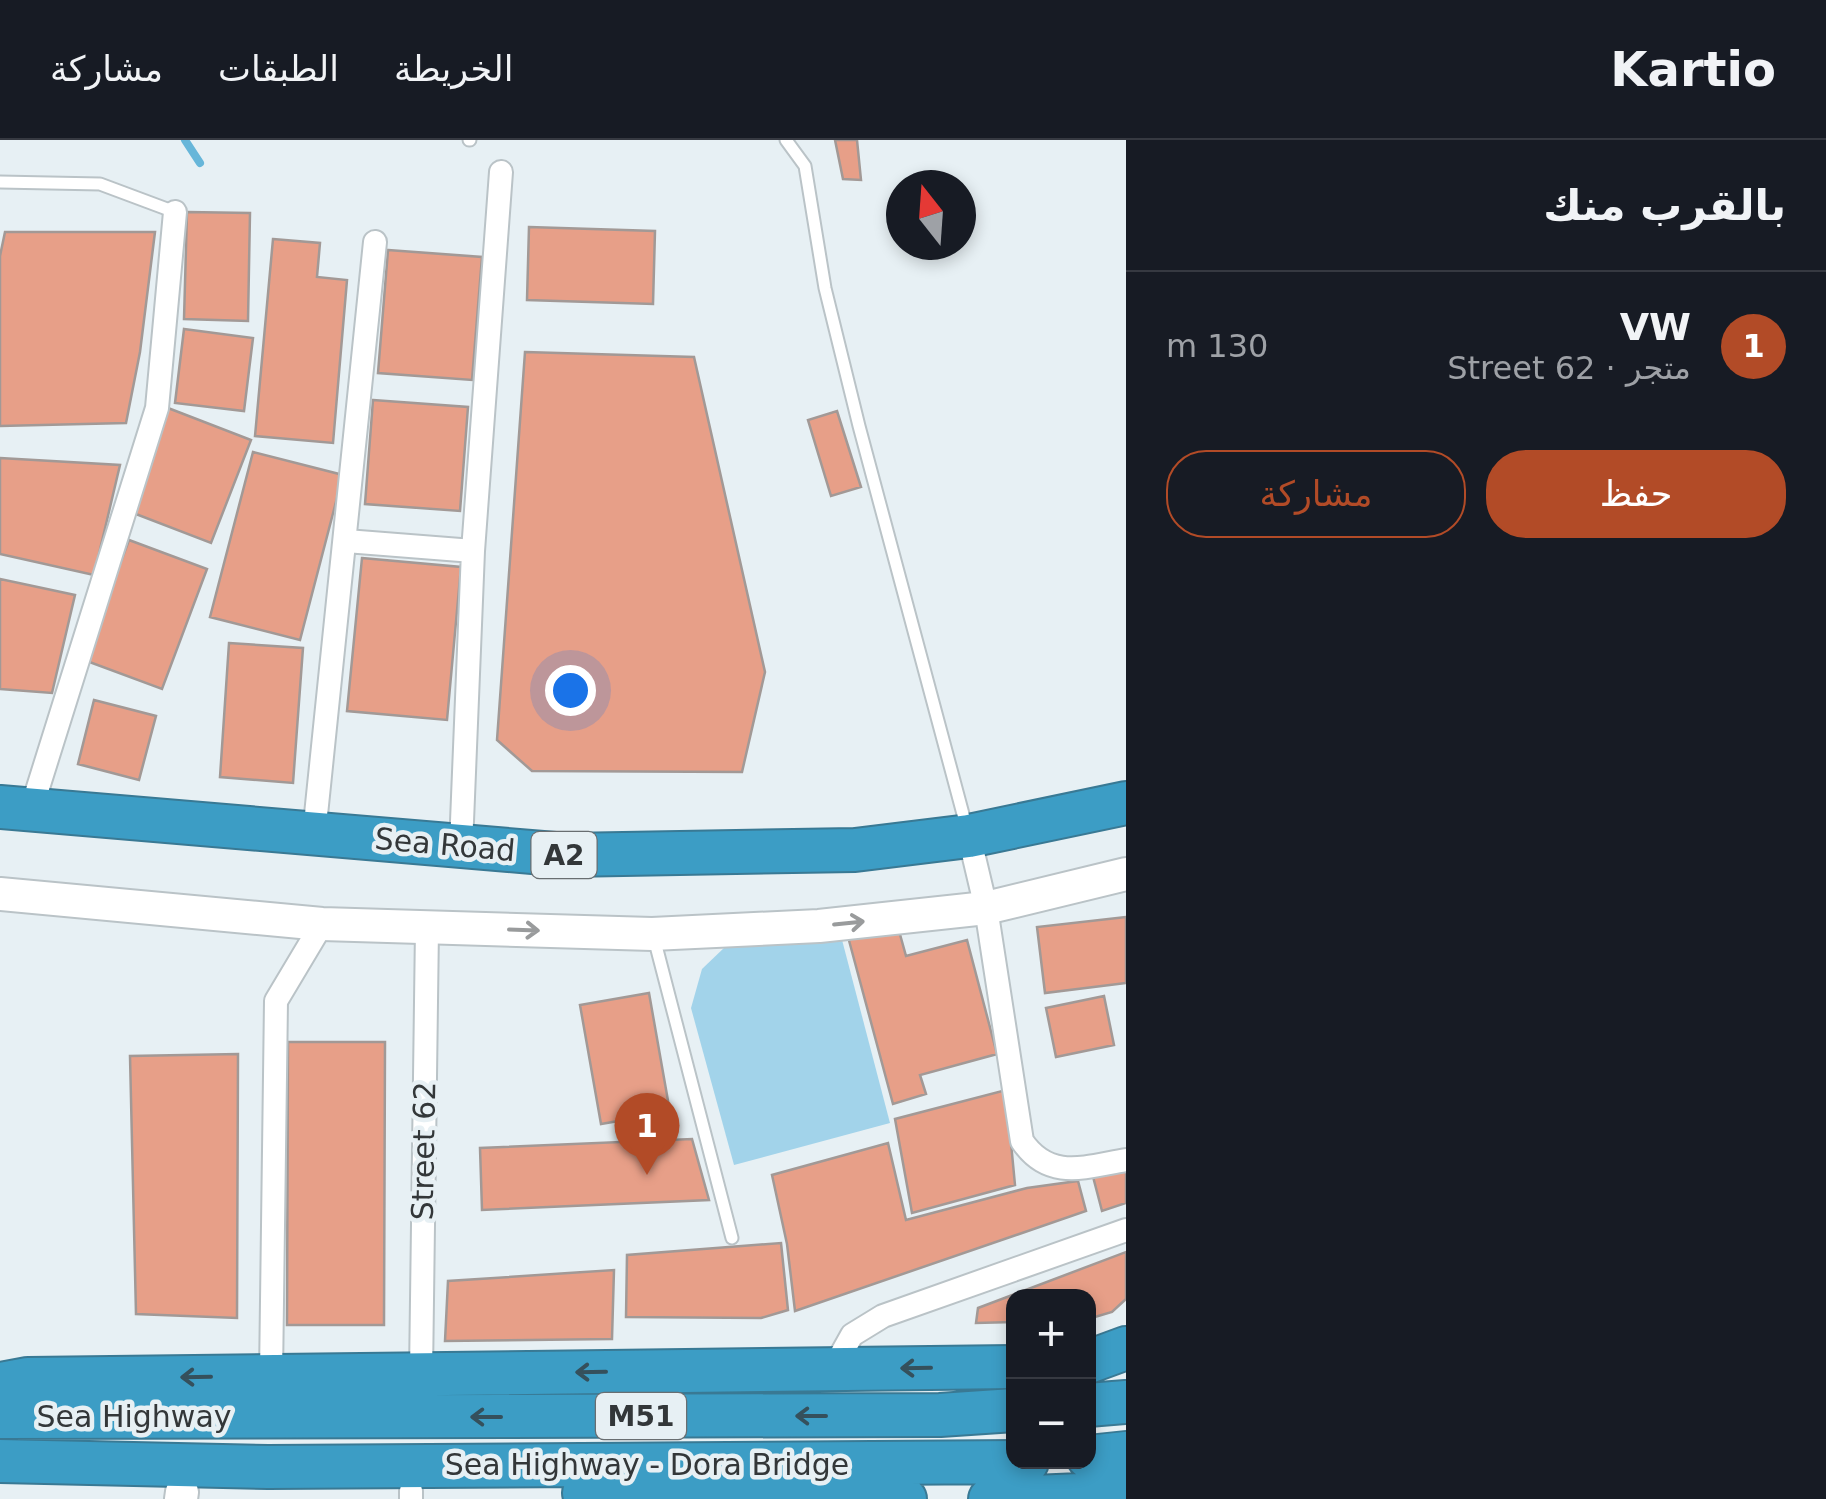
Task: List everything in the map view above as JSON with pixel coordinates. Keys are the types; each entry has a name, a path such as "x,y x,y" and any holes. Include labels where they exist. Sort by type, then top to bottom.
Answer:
{"highway":[{"name":"Sea Road","path":"16,808 567,855 855,850 969,836 1126,803"},
{"path":"1096,1359 1126,1348"},
{"path":"0,1384 28,1379 270,1397 421,1374 1006,1367"},
{"name":"Sea Highway - Dora Bridge","path":"270,1397 940,1416 1006,1411"},
{"name":"Sea Highway","path":"0,1417 270,1397"},
{"path":"1096,1404 1126,1402"},
{"path":"1096,1456 1126,1453"},
{"name":"Sea Highway","path":"0,1461 268,1467"},
{"name":"Sea Highway - Dora Bridge","path":"268,1467 1006,1462"},
{"path":"0,1479 33,1489 191,1496 905,1499"},
{"path":"990,1499 1126,1493"}],"street":[{"path":"461,846 473,551 501,172"},
{"path":"16,808 157,408 175,212"},
{"path":"314,834 375,242"},
{"path":"346,541 473,551"},
{"path":"969,836 986,908 1022,1141 1032,1155 1048,1166 1070,1169 1126,1160"},
{"path":"0,894 322,924 652,934 819,926 986,908 1126,874"},
{"path":"270,1397 276,1001 322,924"},
{"name":"Street 62","path":"421,1374 427,928"},
{"path":"833,1369 852,1335 883,1316 1126,1230"}],"lane":[{"path":"786,140 805,166 825,288 858,426 969,836"},
{"path":"0,182 100,184 175,212"},
{"path":"652,934 732,1238"}],"shaded area":[{"path":"841,936 890,1123 734,1165 691,1008 702,969 726,946"}],"building":[{"path":"835,140 857,140 861,180 843,179"},
{"path":"187,212 250,213 248,321 184,319"},
{"path":"529,227 655,231 653,304 527,300"},
{"path":"5,232 155,232 140,352 126,423 0,426 0,256"},
{"path":"273,239 320,243 317,277 347,280 333,443 255,436"},
{"path":"388,250 482,257 472,380 378,373"},
{"path":"184,329 253,338 244,411 175,403"},
{"path":"525,352 694,357 765,672 742,772 532,771 497,740"},
{"path":"373,400 468,407 460,511 365,504"},
{"path":"168,408 251,440 211,543 128,511"},
{"path":"837,411 861,487 831,496 808,420"},
{"path":"253,452 343,475 300,640 210,617"},
{"path":"0,458 120,465 94,575 0,554"},
{"path":"129,540 207,569 162,689 84,660"},
{"path":"362,558 461,567 447,720 347,711"},
{"path":"0,579 75,595 52,693 0,689"},
{"path":"229,643 303,648 293,783 220,777"},
{"path":"94,700 156,716 139,780 78,764"},
{"path":"1126,917 1126,983 1045,993 1037,927"},
{"path":"896,920 906,956 967,940 997,1054 920,1075 926,1094 893,1104 847,933"},
{"path":"649,993 670,1112 601,1124 580,1005"},
{"path":"1104,996 1114,1045 1056,1057 1046,1008"},
{"path":"288,1042 385,1042 384,1325 287,1325"},
{"path":"238,1054 237,1318 136,1314 130,1056"},
{"path":"1006,1090 1015,1185 912,1213 895,1119"},
{"path":"692,1139 709,1200 482,1210 480,1148"},
{"path":"888,1143 906,1220 1027,1188 1078,1181 1086,1211 795,1311 787,1244 772,1175"},
{"path":"1126,1163 1126,1203 1102,1211 1091,1169"},
{"path":"781,1243 788,1310 761,1318 626,1317 627,1255"},
{"path":"1126,1252 1126,1299 1112,1312 1096,1317 1096,1289 1028,1289"},
{"path":"614,1270 612,1339 445,1341 448,1281"},
{"path":"1006,1297 1006,1322 976,1323 978,1308"}],"waterway":[{"path":"185,140 200,163"}],"place":[{"name":"VW","path":"647,1175"}]}
